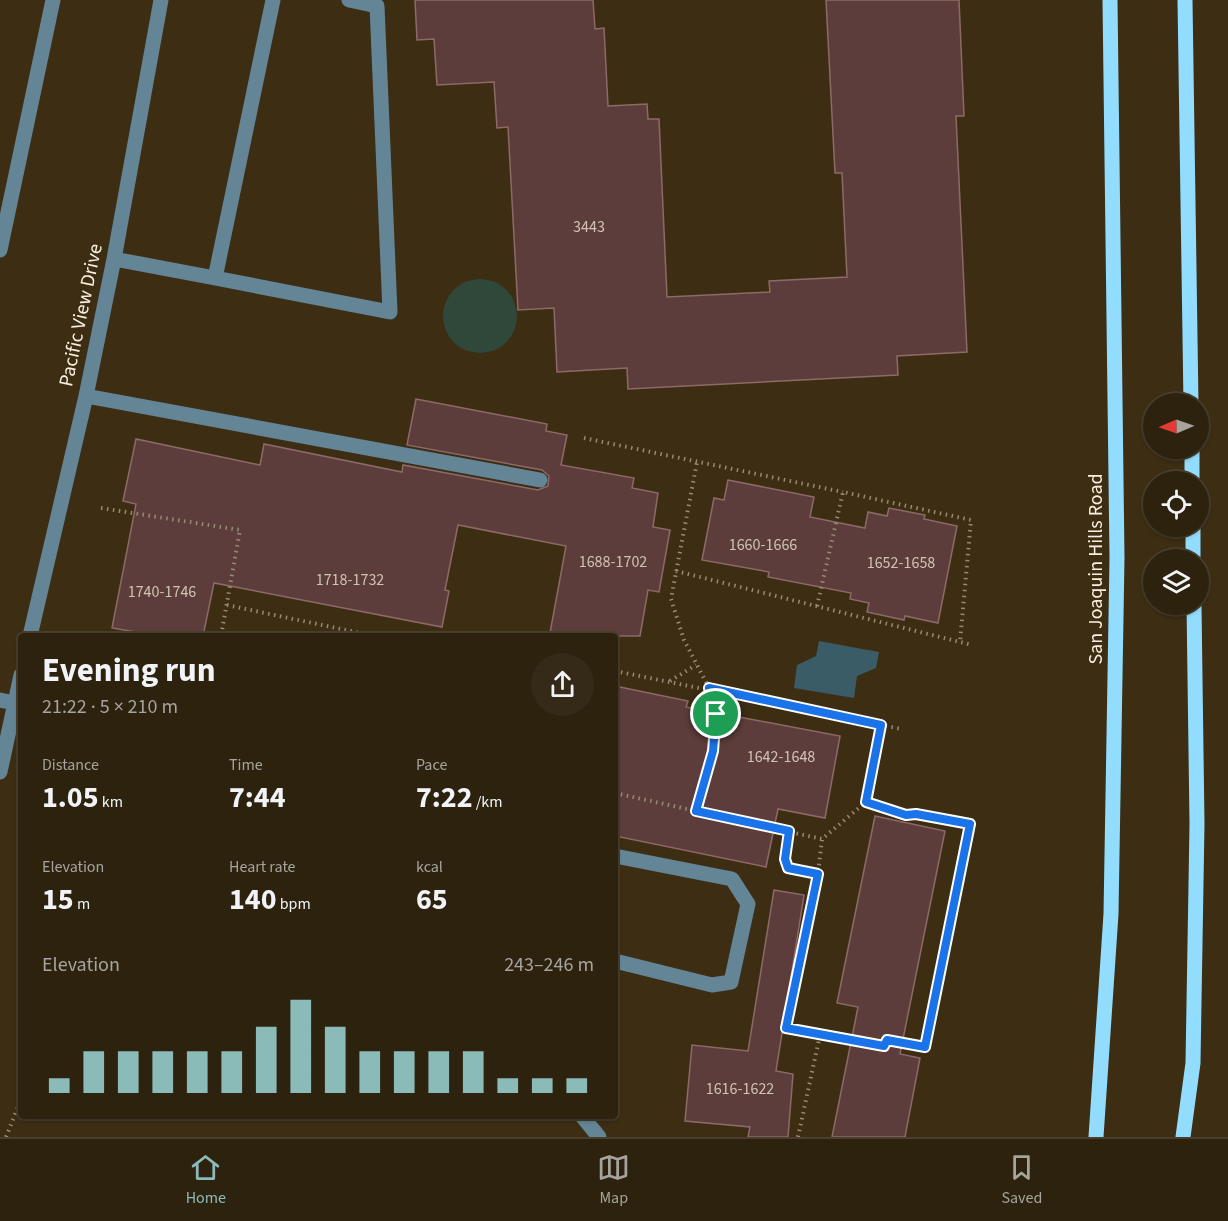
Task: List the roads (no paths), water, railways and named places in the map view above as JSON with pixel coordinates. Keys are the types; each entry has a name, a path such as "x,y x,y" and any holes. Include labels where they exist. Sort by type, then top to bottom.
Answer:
{"main road":[{"name":"San Joaquin Hills Road","path":"1096,1137 1111,914 1117,558 1110,0"},
{"path":"1185,0 1191,393"},
{"path":"1183,1137 1193,1063 1197,824 1194,615"}],"street":[{"path":"0,250 53,0"},
{"name":"Pacific View Drive","path":"31,633 86,396 114,259 161,0"},
{"path":"214,278 273,0"},
{"path":"114,259 390,312 377,6 349,0"},
{"path":"86,396 540,480"},
{"path":"0,772 12,702 18,684"},
{"path":"618,857 732,879 748,904 731,982 712,985 618,962"},
{"path":"584,1119 599,1137"}],"water":[{"path":"819,641 879,652 876,668 857,676 854,698 794,688 797,665 816,656"}]}
